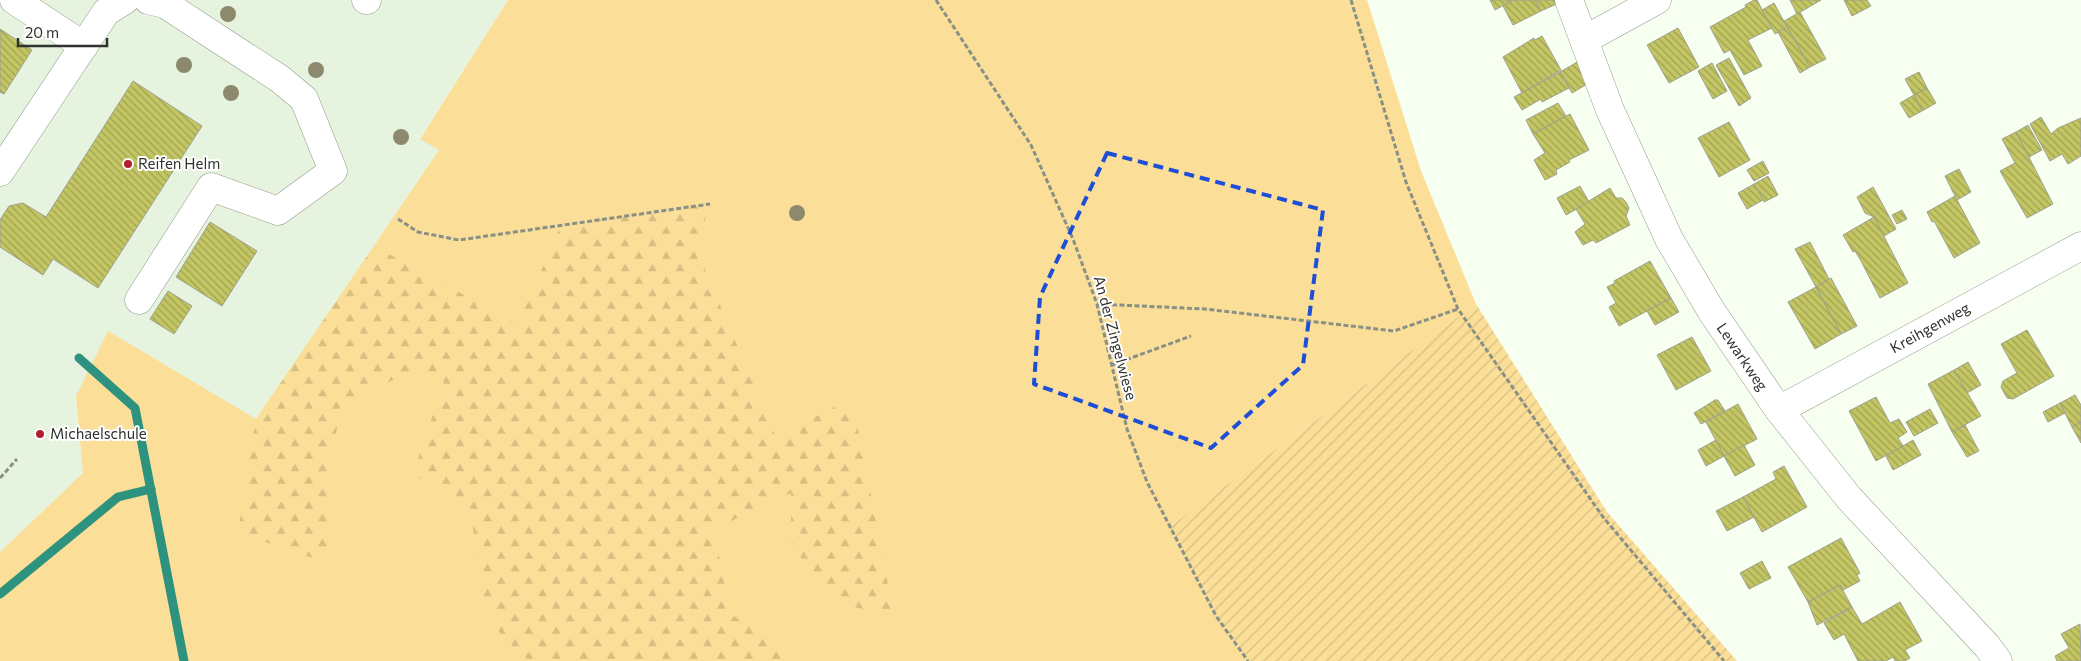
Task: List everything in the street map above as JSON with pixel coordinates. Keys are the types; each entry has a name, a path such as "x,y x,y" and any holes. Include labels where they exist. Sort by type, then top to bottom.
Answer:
{"street":[{"path":"14,0 84,46"},
{"path":"0,172 106,12 125,0"},
{"path":"139,300 211,187 278,211 333,171 304,99 280,79 165,4 148,0"},
{"name":"Lewarkweg","path":"1569,0 1610,110 1669,239 1712,312 1779,410 1849,498 1987,646 1998,661"},
{"path":"1584,40 1657,0"},
{"name":"Kreihgenweg","path":"1779,410 2081,246"}],"path":[{"name":"An der Zingelwiese","path":"936,0 1031,146 1073,239 1097,304 1127,429 1147,482 1216,616 1248,661"},
{"path":"1351,0 1406,182 1458,309 1603,517 1724,661"},
{"path":"398,219 418,232 459,240 710,204"},
{"path":"1097,304 1205,309 1394,331 1458,309"},
{"path":"1112,365 1190,336"},
{"path":"0,478 17,459"}],"highlighted area":[{"path":"1107,153 1323,210 1303,365 1211,448 1034,384 1040,297"}],"shaded area":[{"path":"0,0 508,0 420,138 439,150 256,419 76,396 83,473 0,552"}],"green space":[{"path":"508,0 1367,0 1421,171 1476,304 1169,527 1216,616 1248,661 0,661 0,552 83,473 76,396 108,331 256,419 439,150 420,139"},
{"path":"710,204 696,248 776,437 852,398 894,616 827,601 791,541 791,493 714,529 730,614 785,644 788,661 529,661 501,636 482,593 471,514 413,474 444,382 406,373 340,408 326,498 331,564 238,533 256,419 374,246 518,324 561,225"},
{"path":"1476,304 1607,512 1737,661 1248,661 1216,616 1169,527"}],"building":[{"path":"1490,0 1513,0 1495,10"},
{"path":"1513,0 1535,0 1541,11 1513,25 1503,6"},
{"path":"1535,0 1559,0 1559,3 1541,11"},
{"path":"1757,0 1772,28 1748,40 1762,66 1744,75 1730,50 1724,53 1710,27 1746,7 1745,5"},
{"path":"1790,0 1821,0 1797,14"},
{"path":"1844,0 1867,0 1871,6 1852,16"},
{"path":"1774,3 1787,27 1775,34 1762,10"},
{"path":"1800,12 1826,59 1810,67 1784,21"},
{"path":"1787,27 1810,67 1800,73 1778,32"},
{"path":"1678,28 1699,67 1669,83 1647,45"},
{"path":"0,29 32,50 4,94 0,92"},
{"path":"1542,36 1561,70 1522,93 1503,57 1534,38 1535,40"},
{"path":"1729,58 1751,98 1739,106 1716,65"},
{"path":"1579,61 1589,83 1572,93 1560,72"},
{"path":"1712,63 1727,91 1713,99 1698,71"},
{"path":"1560,72 1569,88 1542,102 1541,99 1522,110 1514,97"},
{"path":"1919,72 1927,88 1914,95 1905,79"},
{"name":"Reifen Helm","path":"133,81 202,126 98,288 53,259 43,275 0,247 0,220 9,206 23,203 46,217"},
{"path":"1927,88 1936,103 1922,111 1914,95"},
{"path":"1914,95 1922,111 1909,118 1900,103"},
{"path":"1558,103 1566,116 1533,134 1526,120"},
{"path":"1570,114 1589,150 1569,160 1570,162 1556,170 1557,174 1545,180 1534,160 1545,153 1533,134"},
{"path":"2041,117 2051,134 2058,128 2081,118 2081,156 2068,164 2062,154 2050,161 2030,124"},
{"path":"1729,122 1750,160 1719,177 1698,138"},
{"path":"2028,125 2042,150 2029,157 2016,132"},
{"path":"2016,132 2053,204 2027,218 2000,171 2015,163 2002,139"},
{"path":"1763,161 1769,173 1754,181 1747,170"},
{"path":"1959,169 1971,192 1957,200 1945,176"},
{"path":"1768,176 1778,195 1764,202 1754,184"},
{"path":"1754,184 1763,200 1747,209 1738,193"},
{"path":"1580,186 1589,202 1566,215 1557,198"},
{"path":"1873,187 1896,229 1884,236 1874,217 1865,213 1857,197"},
{"path":"1610,188 1616,198 1622,198 1626,202 1629,208 1626,216 1630,225 1596,243 1593,240 1583,245 1575,232 1585,224 1576,209"},
{"path":"1955,196 1980,243 1954,258 1927,212"},
{"path":"1902,210 1907,219 1897,224 1892,215"},
{"path":"1874,217 1908,283 1880,298 1861,261 1843,235"},
{"path":"210,222 257,251 222,306 176,277"},
{"path":"1810,242 1829,279 1816,287 1795,249"},
{"path":"1650,261 1671,298 1619,326 1609,307 1616,303 1607,287 1615,283 1614,281"},
{"path":"1831,278 1857,326 1841,334 1816,287"},
{"path":"1816,287 1841,334 1815,349 1788,302"},
{"path":"168,291 192,306 174,334 150,319"},
{"path":"1671,298 1679,312 1655,325 1647,311"},
{"path":"2027,330 2054,376 2013,399 2007,398 2001,387 2003,381 2017,373 2001,344"},
{"path":"1692,337 1711,371 1676,390 1657,355"},
{"path":"1968,362 1981,385 1967,393 1954,370"},
{"path":"1954,370 1981,416 1952,432 1928,384"},
{"path":"2075,395 2081,405 2081,422 2072,427 2060,403"},
{"path":"1876,397 1890,423 1899,419 1907,432 1898,438 1903,446 1876,461 1849,411"},
{"path":"1718,400 1725,411 1701,424 1694,413"},
{"path":"2060,403 2065,413 2048,422 2043,412"},
{"path":"1738,404 1757,439 1724,456 1706,422"},
{"path":"1930,409 1938,423 1914,436 1906,422"},
{"path":"2081,422 2081,443 2072,427"},
{"path":"1965,425 1979,451 1967,457 1952,432"},
{"path":"1716,440 1724,456 1706,466 1698,450"},
{"path":"1913,440 1921,455 1893,470 1886,456"},
{"path":"1744,445 1755,465 1735,476 1724,456"},
{"path":"1784,466 1807,507 1762,532 1743,497 1776,479 1773,472"},
{"path":"1743,497 1754,517 1727,531 1716,511"},
{"path":"1841,538 1860,573 1857,575 1860,581 1843,590 1840,585 1808,602 1788,567"},
{"path":"1762,561 1771,578 1749,589 1740,573"},
{"path":"1840,585 1852,607 1817,625 1808,602"},
{"path":"1900,602 1922,641 1905,650 1910,658 1905,661 1895,661 1893,657 1886,661 1858,661 1844,634 1834,640 1824,623 1852,607 1862,624"},
{"path":"2080,624 2081,661 2057,661 2055,656 2069,648 2061,634"}],"waterway":[{"path":"79,358 135,408 184,661"},
{"path":"0,594 118,497 151,489"}],"place":[{"name":"Reifen Helm","path":"128,164"},
{"name":"Michaelschule","path":"40,434"}]}
